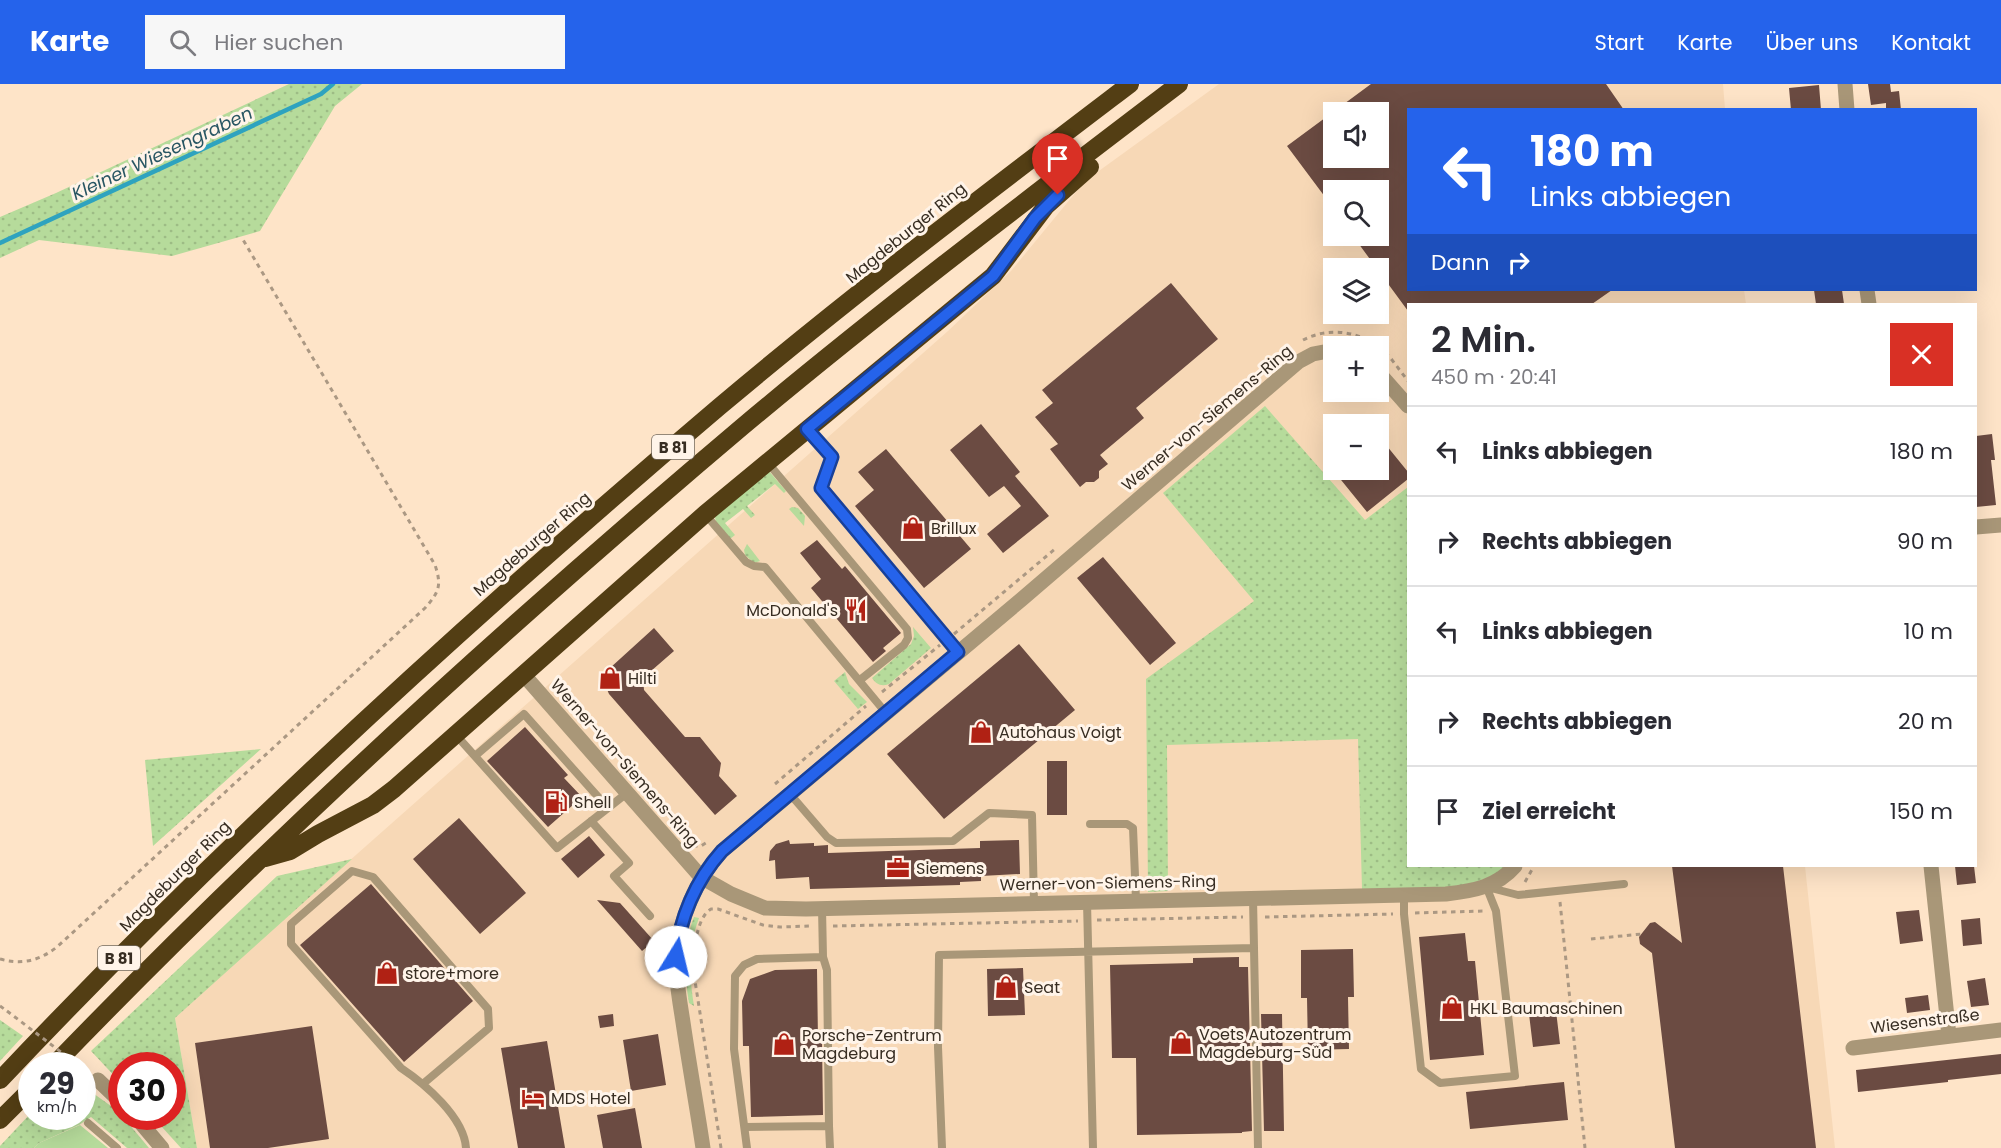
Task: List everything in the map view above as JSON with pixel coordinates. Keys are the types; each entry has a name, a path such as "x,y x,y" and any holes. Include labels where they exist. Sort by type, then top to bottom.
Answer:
{"highway":[{"name":"Magdeburger Ring","path":"0,1080 66,1011 240,839 367,718 496,601 721,406 955,218 1130,84"},
{"name":"B 81","path":"67,1052 261,860 518,620 734,434 907,293 1179,84"},
{"path":"261,860 290,851 373,805 456,735 705,514 993,276 1046,206 1069,183 1109,151 1135,118"},
{"path":"0,1120 18,1102"}],"street":[{"path":"1845,84 1848,108"},
{"name":"Werner-von-Siemens-Ring","path":"703,1148 676,966 681,928 701,877 722,851 1298,362 1313,354 1323,352"},
{"path":"1389,384 1407,405"},
{"path":"1977,527 2001,525"},
{"name":"Werner-von-Siemens-Ring","path":"523,674 701,877 731,894 765,908 1446,894 1499,881 1514,867"},
{"path":"1931,867 1949,1036"},
{"name":"Wiesenstraße","path":"1853,1048 2001,1030"},
{"path":"98,1080 108,1090"},
{"path":"147,1130 162,1148"}],"lane":[{"path":"807,429 832,457 821,488 958,652"},
{"path":"767,462 906,627 907,641 903,646 860,680"},
{"path":"705,514 746,562 754,566 765,567 886,713"},
{"path":"475,756 525,714 608,808"},
{"path":"456,735 557,849 627,793"},
{"path":"790,794 827,837 836,843 953,841 989,813 1032,815 1034,903"},
{"path":"591,821 629,863 614,876 650,916"},
{"path":"1090,824 1127,824 1133,828 1136,900"},
{"path":"424,1083 489,1028 488,1009 373,877 352,871 291,924 291,944 401,1068 424,1083 458,1123 466,1140 466,1148"},
{"path":"1486,886 1518,895 1624,884"},
{"path":"1404,895 1404,918 1421,1068 1440,1083 1515,1076 1496,911 1486,886"},
{"path":"1253,898 1258,1148"},
{"path":"1087,902 1093,1148"},
{"path":"822,908 823,957 826,970 830,1148"},
{"path":"942,1148 938,1047 939,955 1254,948"},
{"path":"747,1148 734,1048 735,976 744,965 757,959 823,957"},
{"path":"746,1127 829,1126"},
{"path":"95,1130 113,1147"}],"path":[{"path":"0,959 28,962 57,947 425,608 438,591 439,580 435,566 242,238"},
{"path":"1389,356 1407,380"},
{"path":"1518,895 1533,867"},
{"path":"1558,891 1585,1148"},
{"path":"704,915 696,939 693,968 721,1148"},
{"path":"1591,939 1642,934"},
{"path":"0,1006 61,1052"}],"shaded area":[{"path":"1219,84 1723,84 1725,108 1407,108 1407,291 1744,291 1746,303 1407,303 1407,867 1805,867 1835,1148 197,1148 186,1083 186,1052 181,1052 175,1018 270,931 948,331 1011,271 1085,181"}],"green space":[{"path":"289,84 362,84 335,106 260,231 172,256 39,240 0,258 0,217"},
{"path":"1265,406 1323,472 1323,480 1330,480 1365,520 1407,488 1407,867 1504,867 1477,882 1458,886 1362,889 1358,739 1167,745 1168,891 1148,892 1146,679 1254,601 1163,493"},
{"path":"769,471 786,491 784,493 775,484 747,506 755,515 751,518 743,509 725,523 735,535 730,539 716,523 715,517"},
{"path":"798,508 805,516 804,526 789,509"},
{"path":"747,544 760,561 754,563 745,555 744,550"},
{"path":"913,627 931,648 889,684 877,683 872,678 911,644 914,636"},
{"path":"845,672 849,684 867,702 858,709 834,681"},
{"path":"261,749 153,846 145,760"},
{"path":"352,859 175,1018 181,1052 108,1052 108,1069 96,1056 96,1052 91,1051 277,876"},
{"path":"694,917 699,918 692,941 690,962 694,1006 689,1003 685,970 686,949"},
{"path":"0,1020 23,1036 0,1061"},
{"path":"186,1083 197,1148 181,1148 165,1130 186,1130"},
{"path":"96,1095 108,1104 108,1130 134,1130 149,1148 127,1148 96,1121"},
{"path":"18,1127 18,1130 68,1130 39,1143 34,1148 0,1148"},
{"path":"69,1130 86,1130 108,1148 34,1148 39,1143"}],"building":[{"path":"1371,84 1606,84 1623,108 1407,108 1407,291 1611,291 1593,303 1407,303 1407,310 1389,285 1389,258 1369,258 1360,246 1389,246 1389,180 1323,180 1323,194 1287,146 1323,119 1323,168 1389,168 1389,102 1347,102"},
{"path":"1868,84 1890,84 1891,92 1899,91 1901,108 1886,108 1886,103 1871,105"},
{"path":"1819,85 1821,108 1791,108 1789,88"},
{"path":"1171,283 1218,339 1136,408 1144,418 1100,455 1108,464 1099,471 1099,478 1094,482 1086,482 1080,487 1050,449 1058,444 1035,417 1053,403 1042,390"},
{"path":"1814,291 1842,291 1844,303 1816,303"},
{"path":"981,424 1020,472 1015,476 1049,516 1003,553 987,534 1021,506 1004,486 989,497 950,450"},
{"path":"1992,434 1995,460 1991,460 1996,505 1977,507 1977,436"},
{"name":"Brillux","path":"886,449 971,549 924,588 855,506 874,490 858,472"},
{"path":"1389,449 1407,471 1407,480 1367,512 1341,480 1389,480"},
{"name":"McDonald's","path":"817,540 842,569 845,566 901,633 883,648 886,651 873,662 811,588 821,579 800,553"},
{"path":"1103,557 1176,643 1150,665 1077,578"},
{"path":"654,628 674,651 643,678 644,690 685,737 700,737 721,763 719,776 737,796 715,815 609,694 606,687 606,674 610,668"},
{"name":"Autohaus Voigt","path":"1019,644 1075,710 944,819 887,754"},
{"path":"525,727 568,775 564,778 582,797 548,827 487,761"},
{"path":"1047,761 1067,761 1067,815 1047,815"},
{"path":"459,818 526,893 480,934 413,859"},
{"path":"589,836 605,855 578,878 561,859"},
{"name":"Siemens","path":"789,840 790,844 828,845 828,853 980,848 980,841 1019,840 1020,874 981,876 981,881 960,882 960,885 810,889 809,877 776,879 775,860 769,861 770,851 776,844"},
{"path":"1672,867 1783,867 1816,1148 1675,1148 1652,953 1640,944 1639,937 1650,923 1655,922 1682,943"},
{"path":"1955,867 1974,867 1976,883 1957,885"},
{"name":"store+more","path":"371,884 473,1001 404,1062 300,945"},
{"path":"597,900 620,903 654,941 642,951"},
{"path":"1919,910 1923,941 1900,944 1896,912"},
{"path":"1980,918 1982,944 1963,946 1961,920"},
{"name":"HKL Baumaschinen","path":"1465,933 1468,961 1475,961 1484,1055 1430,1060 1419,937"},
{"path":"1353,949 1354,997 1348,997 1349,1049 1308,1050 1307,998 1301,998 1301,950"},
{"name":"Voets Autozentrum Magdeburg-Süd","path":"1239,957 1239,967 1248,967 1252,1131 1137,1135 1136,1058 1112,1058 1110,965 1193,963 1193,958"},
{"name":"Seat","path":"1023,968 1025,1015 988,1016 987,969"},
{"name":"Porsche-Zentrum Magdeburg","path":"817,969 818,1041 822,1041 823,1115 751,1117 749,1046 743,1046 742,1001 750,979 775,970"},
{"path":"1985,978 1989,1005 1971,1007 1967,981"},
{"path":"1928,995 1930,1010 1907,1013 1905,998"},
{"path":"1556,1011 1560,1044 1533,1047 1529,1014"},
{"path":"613,1014 614,1026 600,1028 598,1016"},
{"path":"1261,1014 1282,1014 1284,1131 1264,1131"},
{"path":"312,1026 329,1139 268,1148 210,1148 195,1043"},
{"path":"658,1034 666,1085 631,1091 623,1040"},
{"name":"MDS Hotel","path":"547,1041 565,1148 518,1148 501,1048"},
{"path":"2001,1054 2001,1074 1858,1092 1856,1070"},
{"path":"1564,1082 1568,1120 1470,1129 1466,1092"},
{"path":"635,1108 642,1148 603,1148 597,1115"}],"waterway":[{"name":"Kleiner Wiesengraben","path":"0,243 321,94 333,84"}],"place":[{"name":"Brillux","path":"913,528"},
{"name":"McDonald's","path":"856,610"},
{"name":"Hilti","path":"610,678"},
{"name":"Autohaus Voigt","path":"981,732"},
{"name":"Shell","path":"556,802"},
{"name":"Siemens","path":"898,868"},
{"name":"store+more","path":"387,973"},
{"name":"Seat","path":"1006,987"},
{"name":"HKL Baumaschinen","path":"1452,1008"},
{"name":"Voets Autozentrum Magdeburg-Süd","path":"1181,1043"},
{"name":"Porsche-Zentrum Magdeburg","path":"784,1044"},
{"name":"MDS Hotel","path":"533,1098"}],"route":[{"path":"676,957 681,928 701,877 722,851 958,652 821,488 832,457 807,429 993,276 1035,218 1058,195"}]}
